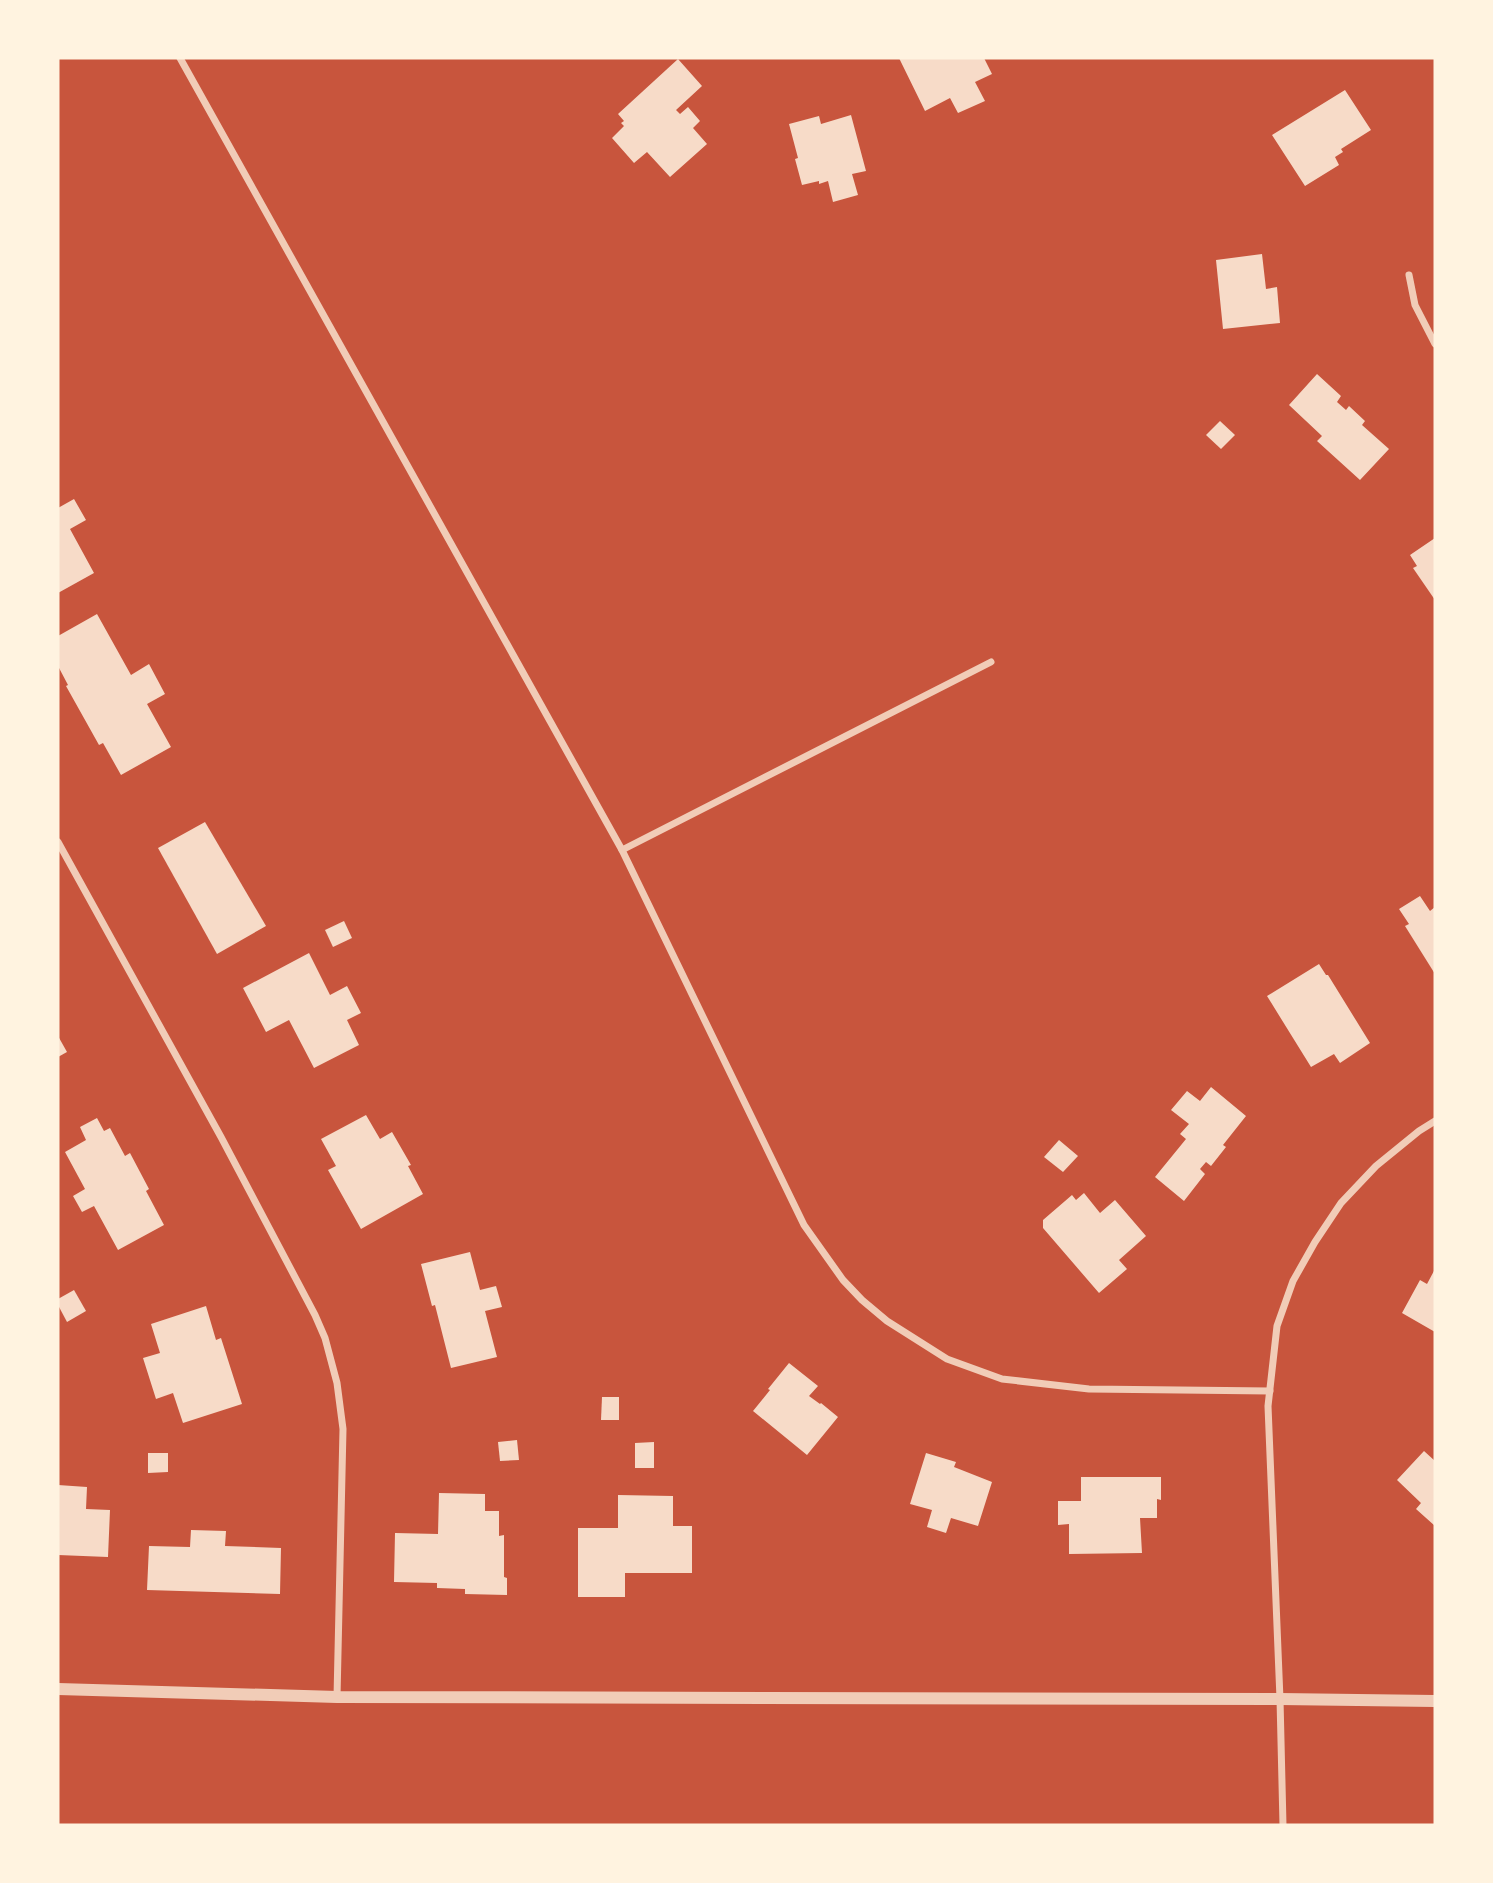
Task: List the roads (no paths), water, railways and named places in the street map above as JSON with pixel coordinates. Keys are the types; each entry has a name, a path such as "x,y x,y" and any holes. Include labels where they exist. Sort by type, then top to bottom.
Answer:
{"street":[{"path":"180,58 622,850 804,1225 843,1280 887,1321 947,1359 1002,1379 1089,1389 1270,1391"},
{"path":"1409,275 1415,305 1435,344"},
{"path":"622,850 991,662"},
{"path":"58,842 221,1137 325,1338 337,1383 342,1429 337,1697"},
{"path":"1283,1825 1268,1406 1278,1326 1293,1281 1341,1203 1376,1166 1419,1130 1435,1121"},
{"path":"58,1689 337,1697 1435,1701"}]}
